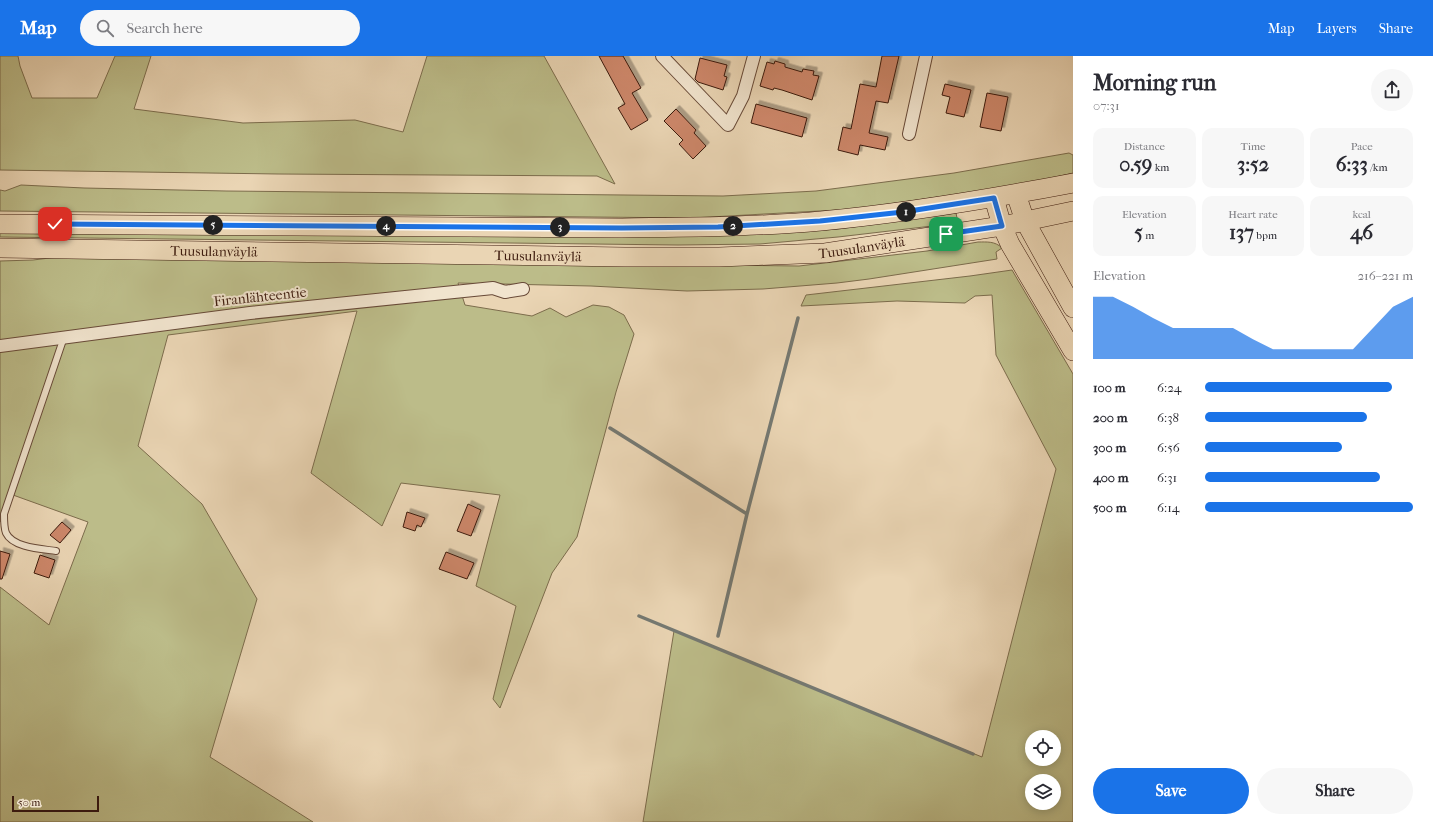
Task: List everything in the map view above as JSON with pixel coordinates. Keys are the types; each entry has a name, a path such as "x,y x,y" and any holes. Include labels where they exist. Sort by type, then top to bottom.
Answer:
{"main road":[{"name":"Tuusulanväylä","path":"0,224 614,228 718,227 820,221 903,212 994,198 1073,183"},
{"path":"1016,194 1025,221 1073,308"},
{"path":"994,198 1002,226 1024,268 1073,351"},
{"name":"Tuusulanväylä","path":"0,248 719,257 825,252 1002,226 1073,211"}],"street":[{"path":"662,56 728,125 743,96 754,56"},
{"path":"909,134 926,56"},
{"name":"Firanlähteentie","path":"0,346 250,313 493,288 505,292 523,289"}],"lane":[{"path":"56,550 24,546 14,541 6,534 4,514 64,337"}],"green space":[{"path":"0,56 18,56 20,66 32,98 97,98 115,56 151,56 134,109 243,123 355,120 403,132 427,56 544,56 615,184 597,176 278,174 0,170"},
{"path":"1069,153 1073,155 1073,173 1022,185 855,209 692,218 0,211 0,190 5,191 21,185 226,191 723,196 816,191 954,173"},
{"path":"956,213 958,223 838,237 760,244 678,245 0,237 0,229 761,234 838,229"},
{"path":"978,242 994,243 1002,248 996,252 997,259 869,279 763,289 687,291 591,286 458,283 465,305 532,316 550,308 566,317 593,305 609,307 624,315 634,334 616,392 577,537 552,573 500,708 493,699 516,606 476,586 500,495 401,483 382,526 311,473 357,311 168,335 138,446 202,504 257,599 210,757 313,822 0,822 0,587 49,625 88,522 13,495 0,522 0,261 33,260 58,257 799,266 927,251"},
{"path":"1012,270 1073,374 1073,822 643,822 674,631 982,757 1056,469 996,355 992,295 975,296 965,303 897,301 801,306 806,295"}],"building":[{"path":"599,56 623,56 641,88 632,93 648,120 631,130 618,108 625,104"},
{"path":"882,56 899,56 888,103 876,101 869,133 888,137 885,150 860,145 858,155 838,150 843,127 851,129 860,84 876,87"},
{"path":"700,58 727,65 724,76 727,77 723,90 698,82 695,79"},
{"path":"775,61 785,64 785,67 802,72 803,69 814,71 813,75 819,76 812,100 782,90 774,88 773,90 760,86 767,62 774,64"},
{"path":"945,84 971,90 964,117 946,113 950,97 942,95"},
{"path":"987,93 1008,97 1001,131 980,127"},
{"path":"756,104 807,118 802,137 751,123"},
{"path":"676,109 696,130 694,133 706,146 693,159 679,144 683,140 664,121"},
{"path":"468,504 481,510 471,536 457,531"},
{"path":"407,512 425,518 421,527 417,525 415,531 403,527"},
{"path":"62,522 71,530 60,543 50,535"},
{"path":"0,551 10,554 2,579 0,579"},
{"path":"446,552 474,563 467,579 439,569"},
{"path":"40,555 55,560 49,578 34,573"}],"waterway":[{"path":"718,636 747,514 798,318"},
{"path":"610,428 747,514"},
{"path":"639,616 973,754"}],"route":[{"path":"55,224 622,228 718,227 820,221 903,212 994,198 1002,226 946,234"}]}
